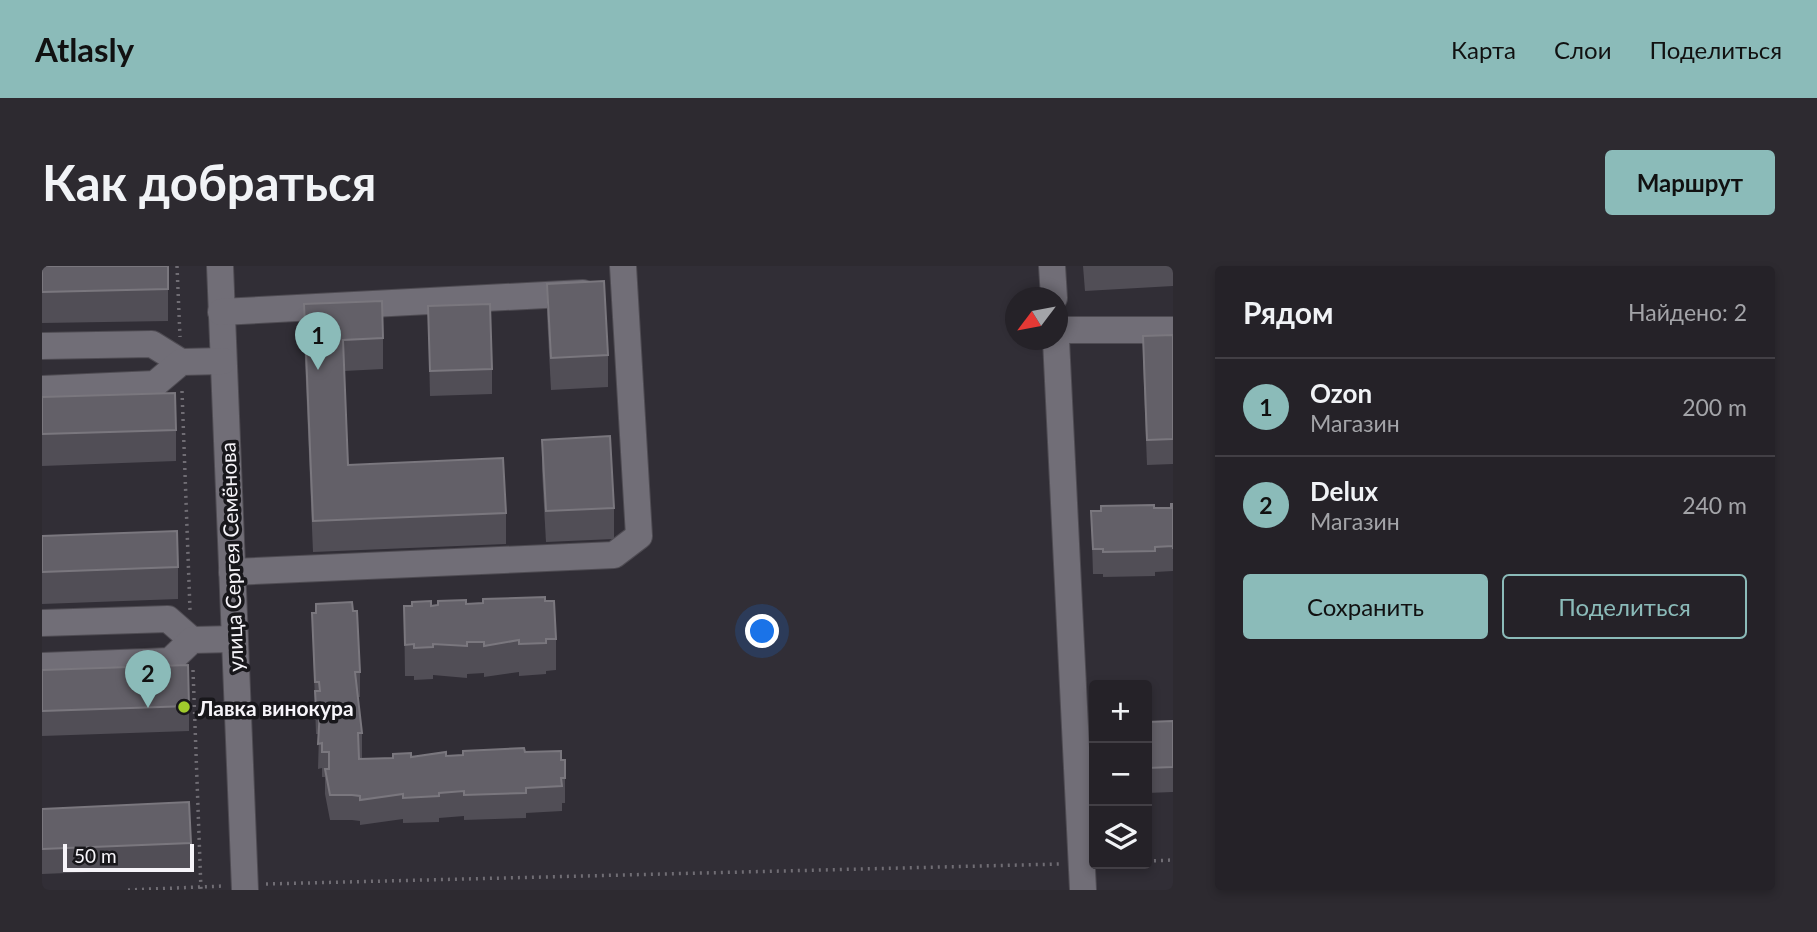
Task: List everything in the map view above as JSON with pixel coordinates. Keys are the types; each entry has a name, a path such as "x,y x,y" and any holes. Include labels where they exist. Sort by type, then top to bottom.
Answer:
{"street":[{"name":"улица Сергея Семёнова","path":"219,266 244,887"},
{"path":"1052,266 1053,287"},
{"path":"221,312 623,278 639,536 614,555 232,572"},
{"path":"1068,330 1173,330"},
{"path":"42,346 152,344 181,362 223,361"},
{"path":"1056,350 1083,890"},
{"path":"42,389 155,384 181,362"},
{"path":"42,623 168,619 192,640"},
{"path":"42,666 170,661 192,640 234,639"}],"path":[{"path":"177,266 201,888"},
{"path":"1152,861 1173,860"},
{"path":"128,890 1081,863"},
{"path":"303,883 303,890"}],"building":[{"path":"42,266 168,266 168,289 42,292"},
{"path":"604,281 608,355 551,358 547,284"},
{"path":"382,301 383,338 343,340 348,465 503,458 506,513 313,521 304,304"},
{"path":"490,304 492,369 430,371 428,306"},
{"path":"1173,335 1173,439 1147,440 1143,336"},
{"path":"175,393 176,430 42,434 42,397"},
{"path":"610,436 614,508 546,511 542,440"},
{"path":"1171,504 1173,546 1155,547 1155,551 1103,552 1103,549 1093,549 1091,511 1101,511 1101,506 1154,505 1154,508 1171,508"},
{"path":"177,531 178,567 42,572 42,536"},
{"path":"545,597 545,601 554,601 556,639 546,639 546,643 519,644 519,640 484,646 484,642 467,642 467,646 433,644 433,647 414,648 414,644 405,645 404,606 412,606 412,602 431,601 431,606 438,605 438,601 466,600 466,604 483,603 483,599"},
{"path":"352,602 353,611 357,611 360,672 355,672 362,733 358,733 359,759 393,758 393,754 411,753 411,757 446,752 446,756 463,755 463,751 524,748 525,752 561,751 561,760 565,760 562,786 526,788 526,793 464,795 464,791 439,793 439,796 403,798 403,794 360,800 360,796 330,795 325,769 329,769 329,752 322,752 322,743 318,744 320,709 316,709 315,691 320,691 319,682 315,682 312,613 316,613 316,604"},
{"path":"188,665 189,706 42,711 42,670"},
{"path":"1173,721 1173,767 1152,768 1152,722"},
{"path":"189,802 191,843 42,849 42,809"}],"place":[{"name":"Ozon","path":"318,370"},
{"name":"Лавка винокура","path":"184,707"},
{"name":"Delux","path":"148,708"}]}
